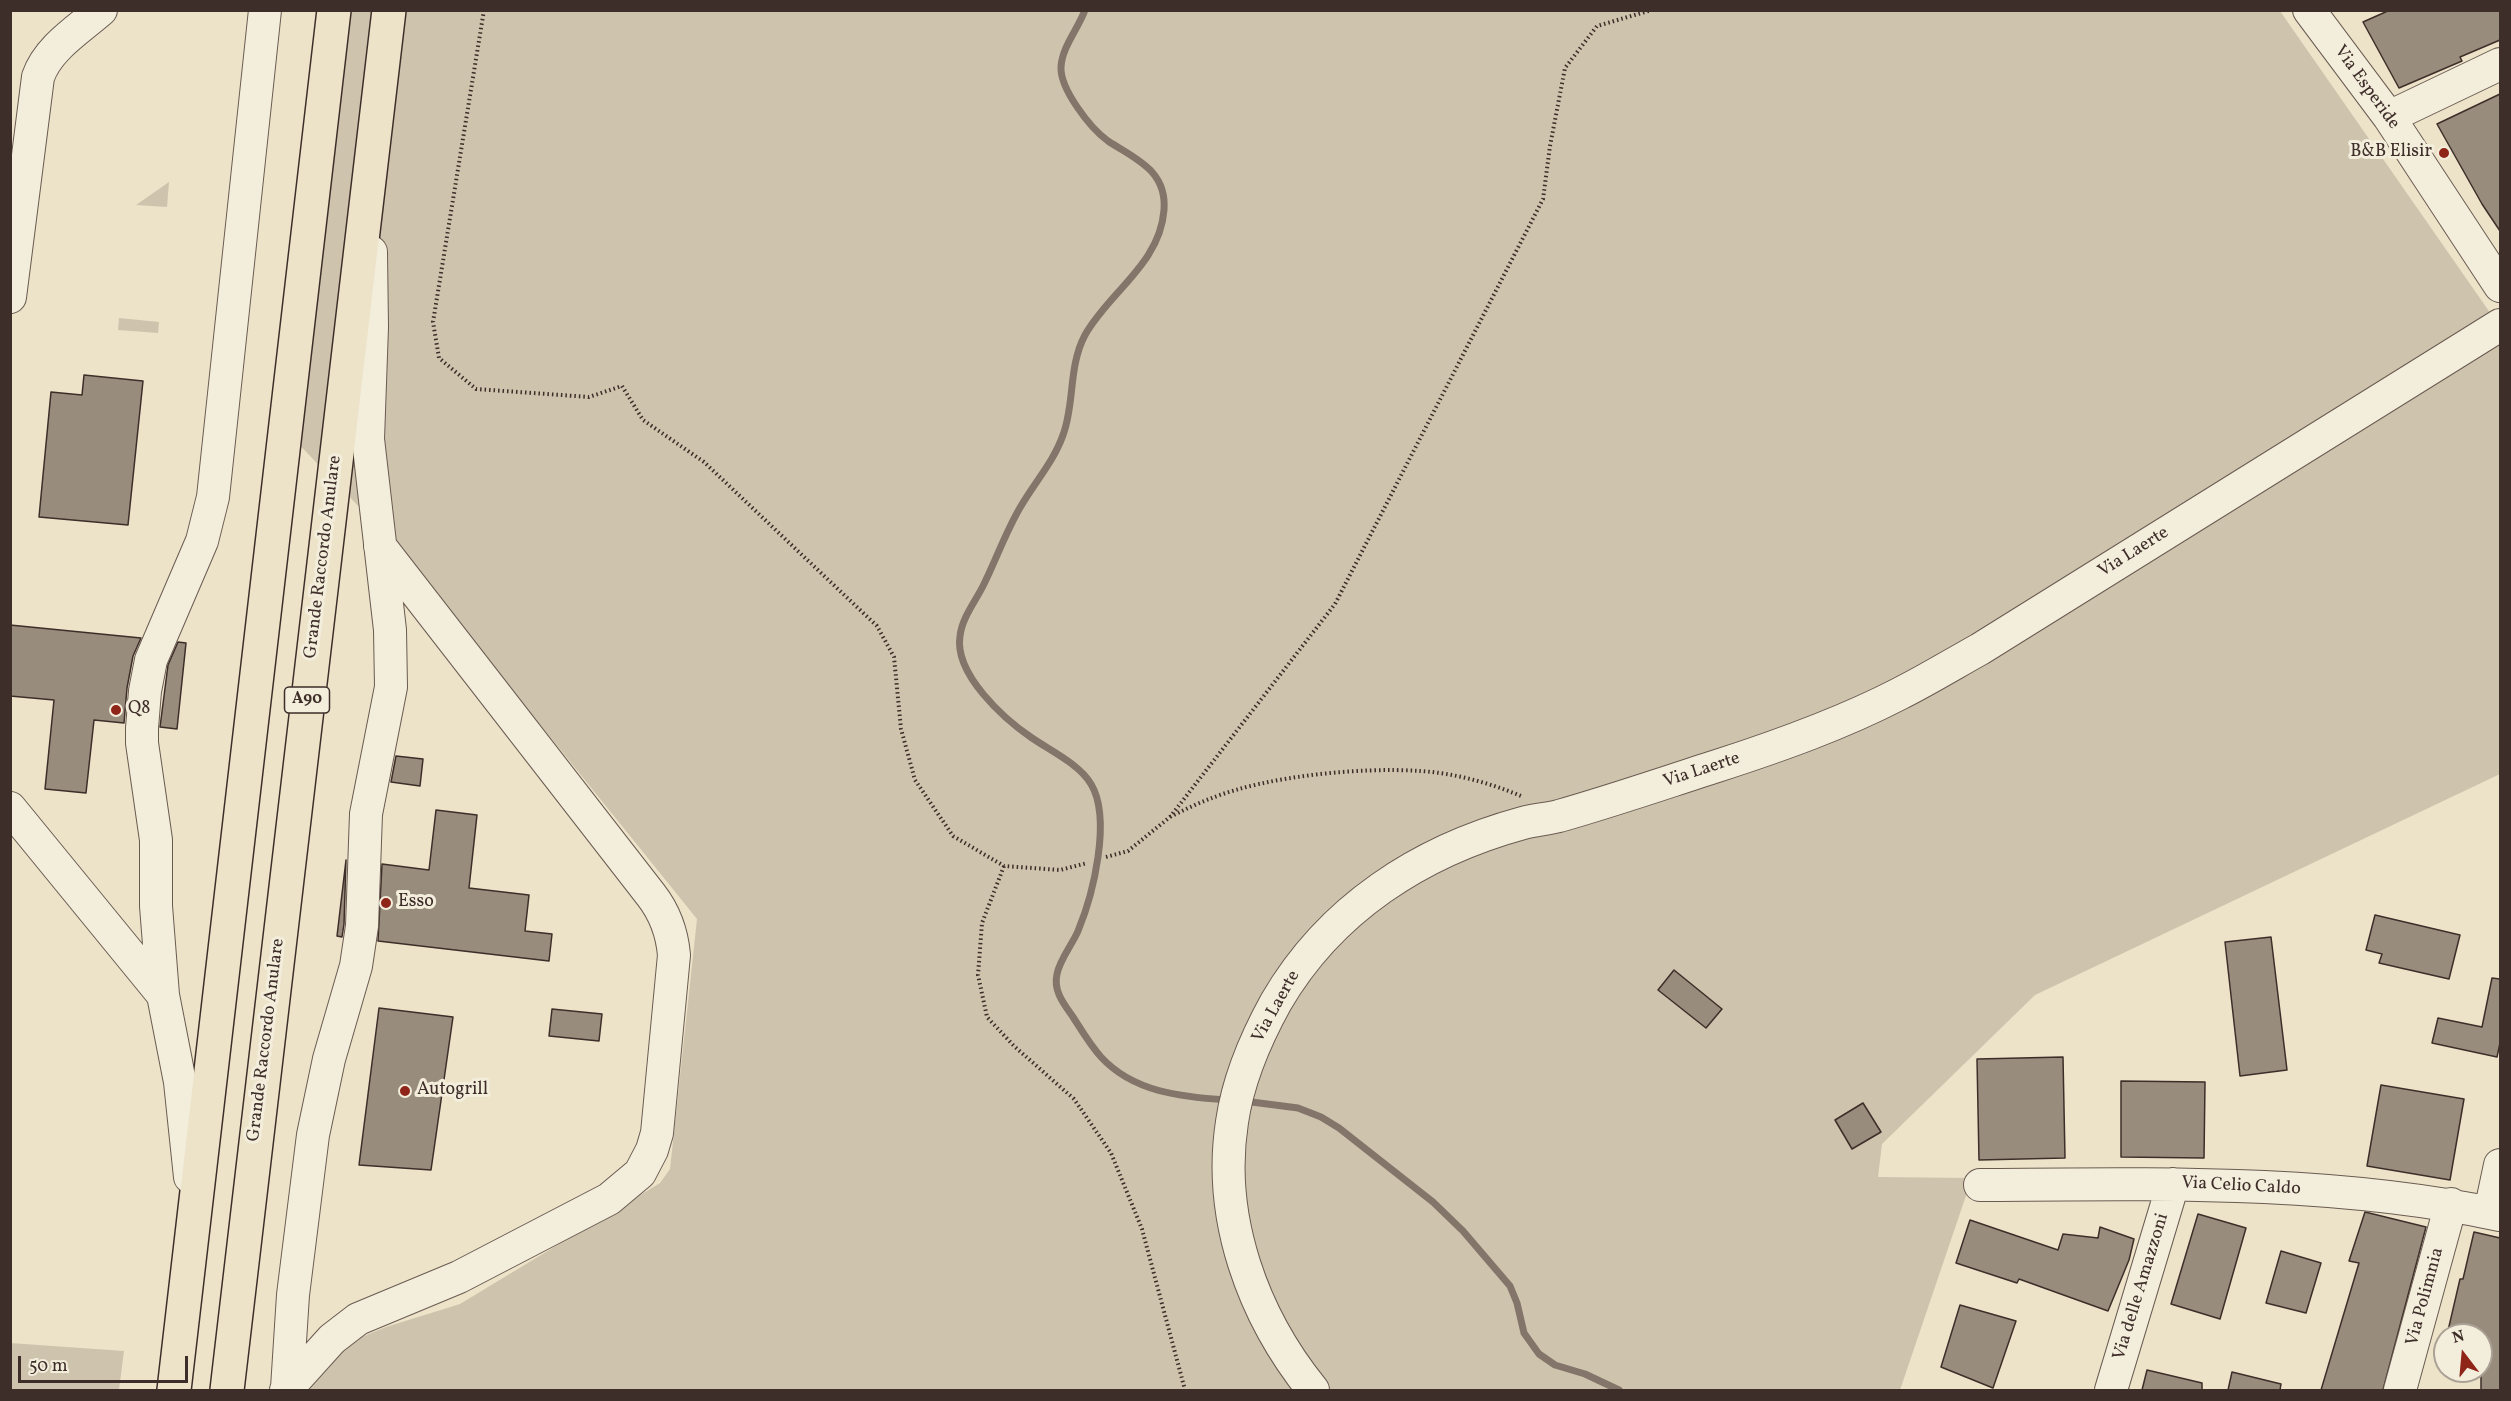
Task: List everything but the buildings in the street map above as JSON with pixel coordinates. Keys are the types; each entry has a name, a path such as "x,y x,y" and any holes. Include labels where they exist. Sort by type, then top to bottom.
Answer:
{"highway":[{"path":"174,1390 334,10"},
{"name":"Grande Raccordo Anulare","path":"227,1390 389,10"}],"street":[{"path":"10,297 33,100 38,77 42,66 53,51 101,10"},
{"path":"193,1232 186,1126 163,995 156,906 155,827 142,742 145,691 155,648 202,541 213,497 265,10"},
{"name":"Via Esperide","path":"2309,10 2389,117 2500,286"},
{"path":"2389,117 2500,64"},
{"path":"287,1389 293,1295 313,1135 329,1059 356,966 362,926 366,814 389,698 390,637 368,439 372,295 369,184"},
{"name":"Via Laerte","path":"1313,1390 1293,1365 1274,1333 1242,1255 1228,1196 1227,1156 1238,1090 1248,1059 1272,1009 1297,968 1323,936 1366,897 1401,873 1434,856 1506,829 1557,816 1794,739 1900,694 1980,649 2500,326"},
{"path":"287,1389 325,1345 358,1319 459,1277 609,1199 640,1173 652,1150 657,1133 674,955 666,919 651,895 380,545"},
{"path":"10,808 163,995"},
{"path":"2495,1214 2500,1164"},
{"name":"Via Celio Caldo","path":"1980,1185 2173,1184 2325,1192 2451,1204 2495,1214"},
{"name":"Via delle Amazzoni","path":"2111,1390 2173,1184"},
{"name":"Via Polimnia","path":"2400,1390 2451,1204"}],"path":[{"path":"484,10 433,322 439,358 476,389 589,397 622,386 643,420 704,462 877,626 894,657 901,729 915,780 953,836 1004,866 1060,870 1087,862"},
{"path":"1106,857 1128,851 1170,817 1335,604 1543,199 1550,146 1566,68 1597,26 1652,10"},
{"path":"1170,817 1214,797 1280,780 1349,773 1421,771 1494,784 1524,797 1557,816"},
{"path":"1004,866 982,923 978,975 987,1017 1014,1046 1074,1099 1111,1153 1142,1229 1185,1390"}],"shaded area":[{"path":"326,11 2280,11 2500,327 2500,774 2035,995 1882,1144 1878,1177 1972,1178 1900,1390 283,1390 317,1355 386,1327 460,1304 660,1183 670,1169 697,919 392,541 286,431"},
{"path":"169,182 167,207 136,205"},
{"path":"119,318 159,322 158,333 118,330"},
{"path":"10,1343 124,1351 119,1390 11,1390"}],"waterway":[{"path":"1085,10 1062,60 1062,76 1065,86 1085,118 1101,135 1138,160 1155,175 1164,196 1164,210 1160,229 1144,262 1095,319 1085,335 1076,360 1067,423 1063,435 1049,463 1026,497 966,616 961,629 960,651 973,680 995,707 1021,730 1079,770 1091,784 1097,799 1100,817 1098,857 1084,916 1057,974 1058,992 1063,1002 1101,1057 1128,1078 1175,1094 1227,1100"},
{"path":"1244,1101 1298,1108 1321,1117 1339,1128 1433,1202 1463,1231 1510,1286 1517,1303 1524,1333 1539,1354 1555,1365 1585,1374 1619,1390"}],"place":[{"name":"B&B Elisir","path":"2444,153"},
{"name":"Q8","path":"116,710"},
{"name":"Esso","path":"386,903"},
{"name":"Autogrill","path":"405,1091"}]}
